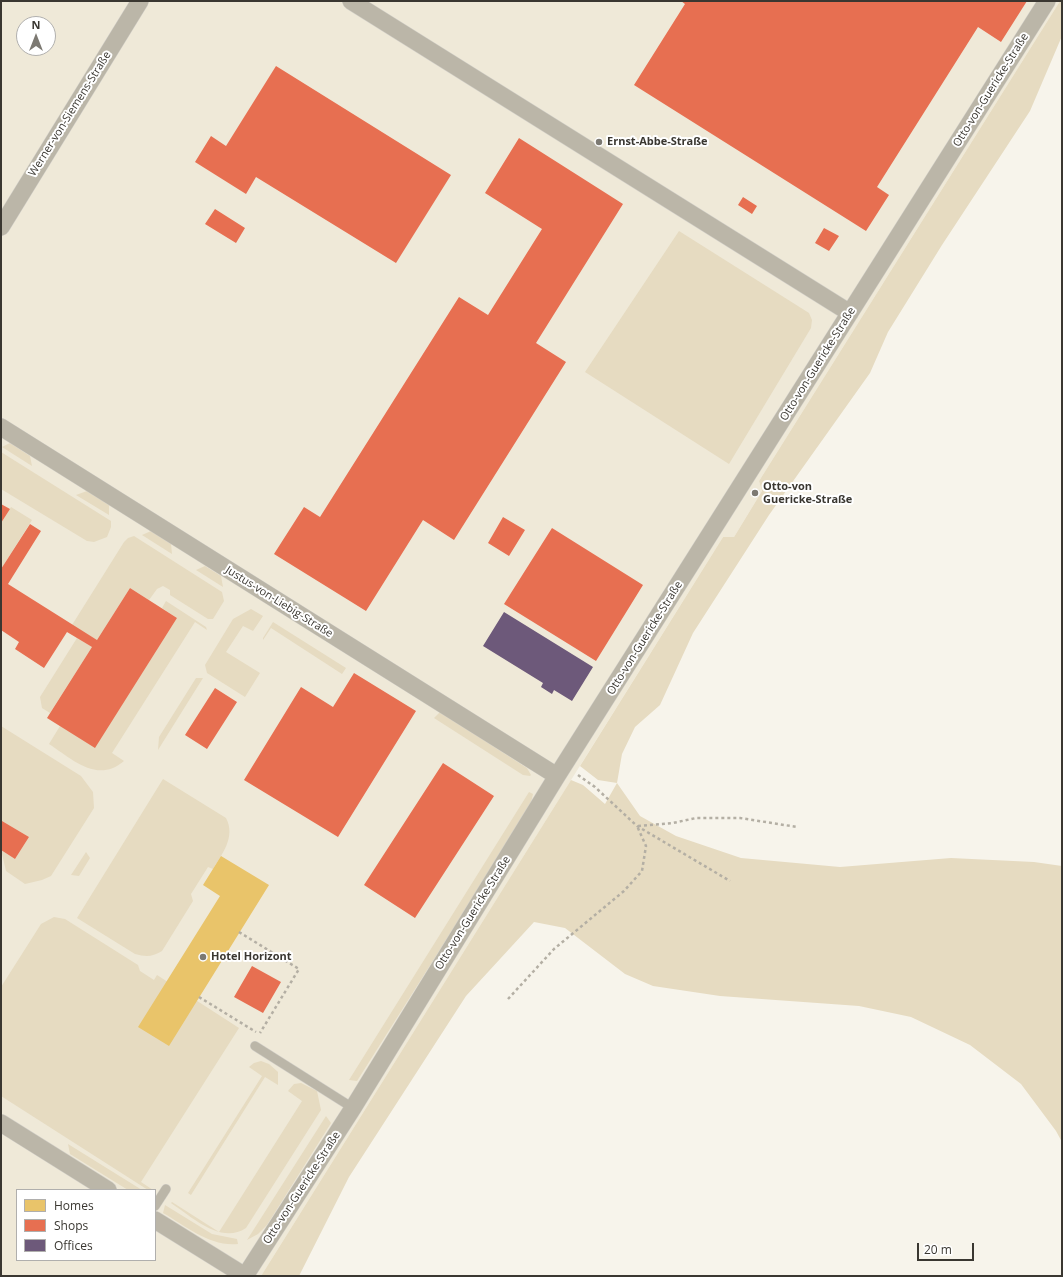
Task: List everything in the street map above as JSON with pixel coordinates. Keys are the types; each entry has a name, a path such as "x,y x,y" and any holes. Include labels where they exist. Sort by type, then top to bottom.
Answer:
{"street":[{"name":"Werner-von-Siemens-Straße","path":"1,227 140,1"},
{"path":"351,1 850,313"},
{"name":"Otto-von-Guericke-Straße","path":"245,1276 353,1108 561,771 1047,1"},
{"name":"Justus-von-Liebig-Straße","path":"1,427 561,771"},
{"path":"1,1123 106,1189"},
{"path":"156,1221 245,1276"}],"lane":[{"path":"255,1046 353,1108"},
{"path":"156,1204 166,1189"}],"path":[{"path":"561,771 595,787 637,826 730,881"},
{"path":"637,826 673,823 696,818 740,818 797,827"},
{"path":"508,999 554,949 624,891 642,871 646,846 637,826"},
{"path":"199,997 259,1034 299,969 239,932"}],"shaded area":[{"path":"1,1 1060,1 759,481 762,491 734,537 723,537 261,1276 1,1276"},
{"path":"1060,1 1062,1 1062,36 1030,111 942,245 888,332 870,373 769,515 693,633 660,705 635,727 622,754 617,783 598,780 580,766 723,537 734,537 762,491 759,481"},
{"path":"679,231 809,313 812,320 811,328 729,464 585,372"},
{"path":"10,443 30,456 32,466 2,447"},
{"path":"1,452 111,521 111,527 107,537 94,542 87,541 1,489"},
{"path":"87,491 109,505 109,515 76,495"},
{"path":"11,507 32,520 1,569 1,523"},
{"path":"151,531 171,544 172,554 142,535"},
{"path":"134,536 222,592 224,601 213,619 208,619 170,595 170,590 163,586 157,589 149,600 130,588 97,640 72,625 124,542 128,538"},
{"path":"205,566 221,576 223,587 196,570"},
{"path":"166,601 206,627 207,630 195,622 112,753 124,761 114,767 104,770 94,770 76,762 49,744 60,726 95,747 177,618 162,608"},
{"path":"251,609 263,616 253,631 243,626 226,652 260,673 245,697 207,673 205,665 233,619"},
{"path":"273,622 346,668 342,674 271,628 263,640"},
{"path":"77,638 92,647 50,713 42,708 40,697"},
{"path":"196,678 203,678 158,750 159,737"},
{"path":"440,712 527,768 531,775 523,775 434,718"},
{"path":"1,726 81,776 93,792 94,808 51,876 25,884 6,871 1,850 15,859 29,837 2,821 1,822"},
{"path":"163,779 226,818 229,825 229,839 224,851 213,869 208,867 191,894 193,901 162,951 149,956 142,956 135,954 77,918"},
{"path":"571,780 583,785 605,804 617,783 640,816 676,836 741,858 840,867 951,858 1034,862 1062,866 1062,1142 1056,1131 1021,1084 970,1045 911,1017 859,1006 720,996 653,986 625,974 565,928 534,922 466,996 349,1177 299,1276 261,1276"},
{"path":"529,792 533,794 530,807 357,1081 349,1080"},
{"path":"86,852 90,858 79,876 71,875"},
{"path":"54,917 65,919 138,965 140,971 154,980 157,975 239,1028 141,1182 152,1189 146,1189 1,1096 1,987 41,924"},
{"path":"261,1061 269,1064 278,1072 278,1085 265,1077 191,1195 188,1193 262,1076 249,1067 254,1063"},
{"path":"301,1083 317,1091 321,1110 246,1228 236,1232 219,1232 302,1101 288,1091 294,1084"},
{"path":"326,1116 331,1123 267,1225 258,1234 247,1240"},
{"path":"68,1144 140,1189 126,1189 70,1154"},
{"path":"172,1202 218,1232 197,1222 171,1203"},
{"path":"165,1205 212,1234 237,1239 238,1244 228,1244 208,1239 163,1213"}],"building: Homes":[{"name":"Hotel Horizont","path":"221,856 269,885 169,1046 138,1027 220,896 203,885"}],"building: Shops":[{"path":"681,1 1027,1 1001,42 978,27 877,187 889,195 866,231 634,85 685,4"},
{"path":"276,66 451,175 396,263 256,177 246,194 195,162 211,136 226,146"},
{"path":"519,138 623,204 536,343 566,362 454,540 423,520 366,611 274,554 304,507 320,517 459,297 488,315 542,229 485,193"},
{"path":"743,197 757,206 752,214 738,205"},
{"path":"215,209 245,228 236,243 205,224"},
{"path":"824,228 839,236 829,251 815,243"},
{"path":"1,504 10,509 1,523"},
{"path":"503,517 525,530 509,556 488,543"},
{"path":"30,524 41,531 8,584 97,640 130,588 177,618 95,748 47,718 92,647 67,632 44,668 15,649 19,642 1,630 1,569"},
{"path":"552,528 643,585 596,661 504,604"},
{"path":"354,673 416,711 338,837 244,780 301,687 333,707"},
{"path":"215,688 237,702 207,749 185,735"},
{"path":"443,763 494,796 415,918 364,885"},
{"path":"2,821 29,837 15,859 1,850"},
{"path":"252,966 281,982 263,1013 234,997"}],"building: Offices":[{"path":"504,612 593,667 572,701 554,690 552,694 541,687 543,683 483,646"}],"place":[{"name":"Ernst-Abbe-Straße","path":"599,142"},
{"name":"Otto-von Guericke-Straße","path":"755,493"},
{"name":"Hotel Horizont","path":"203,957"}]}
